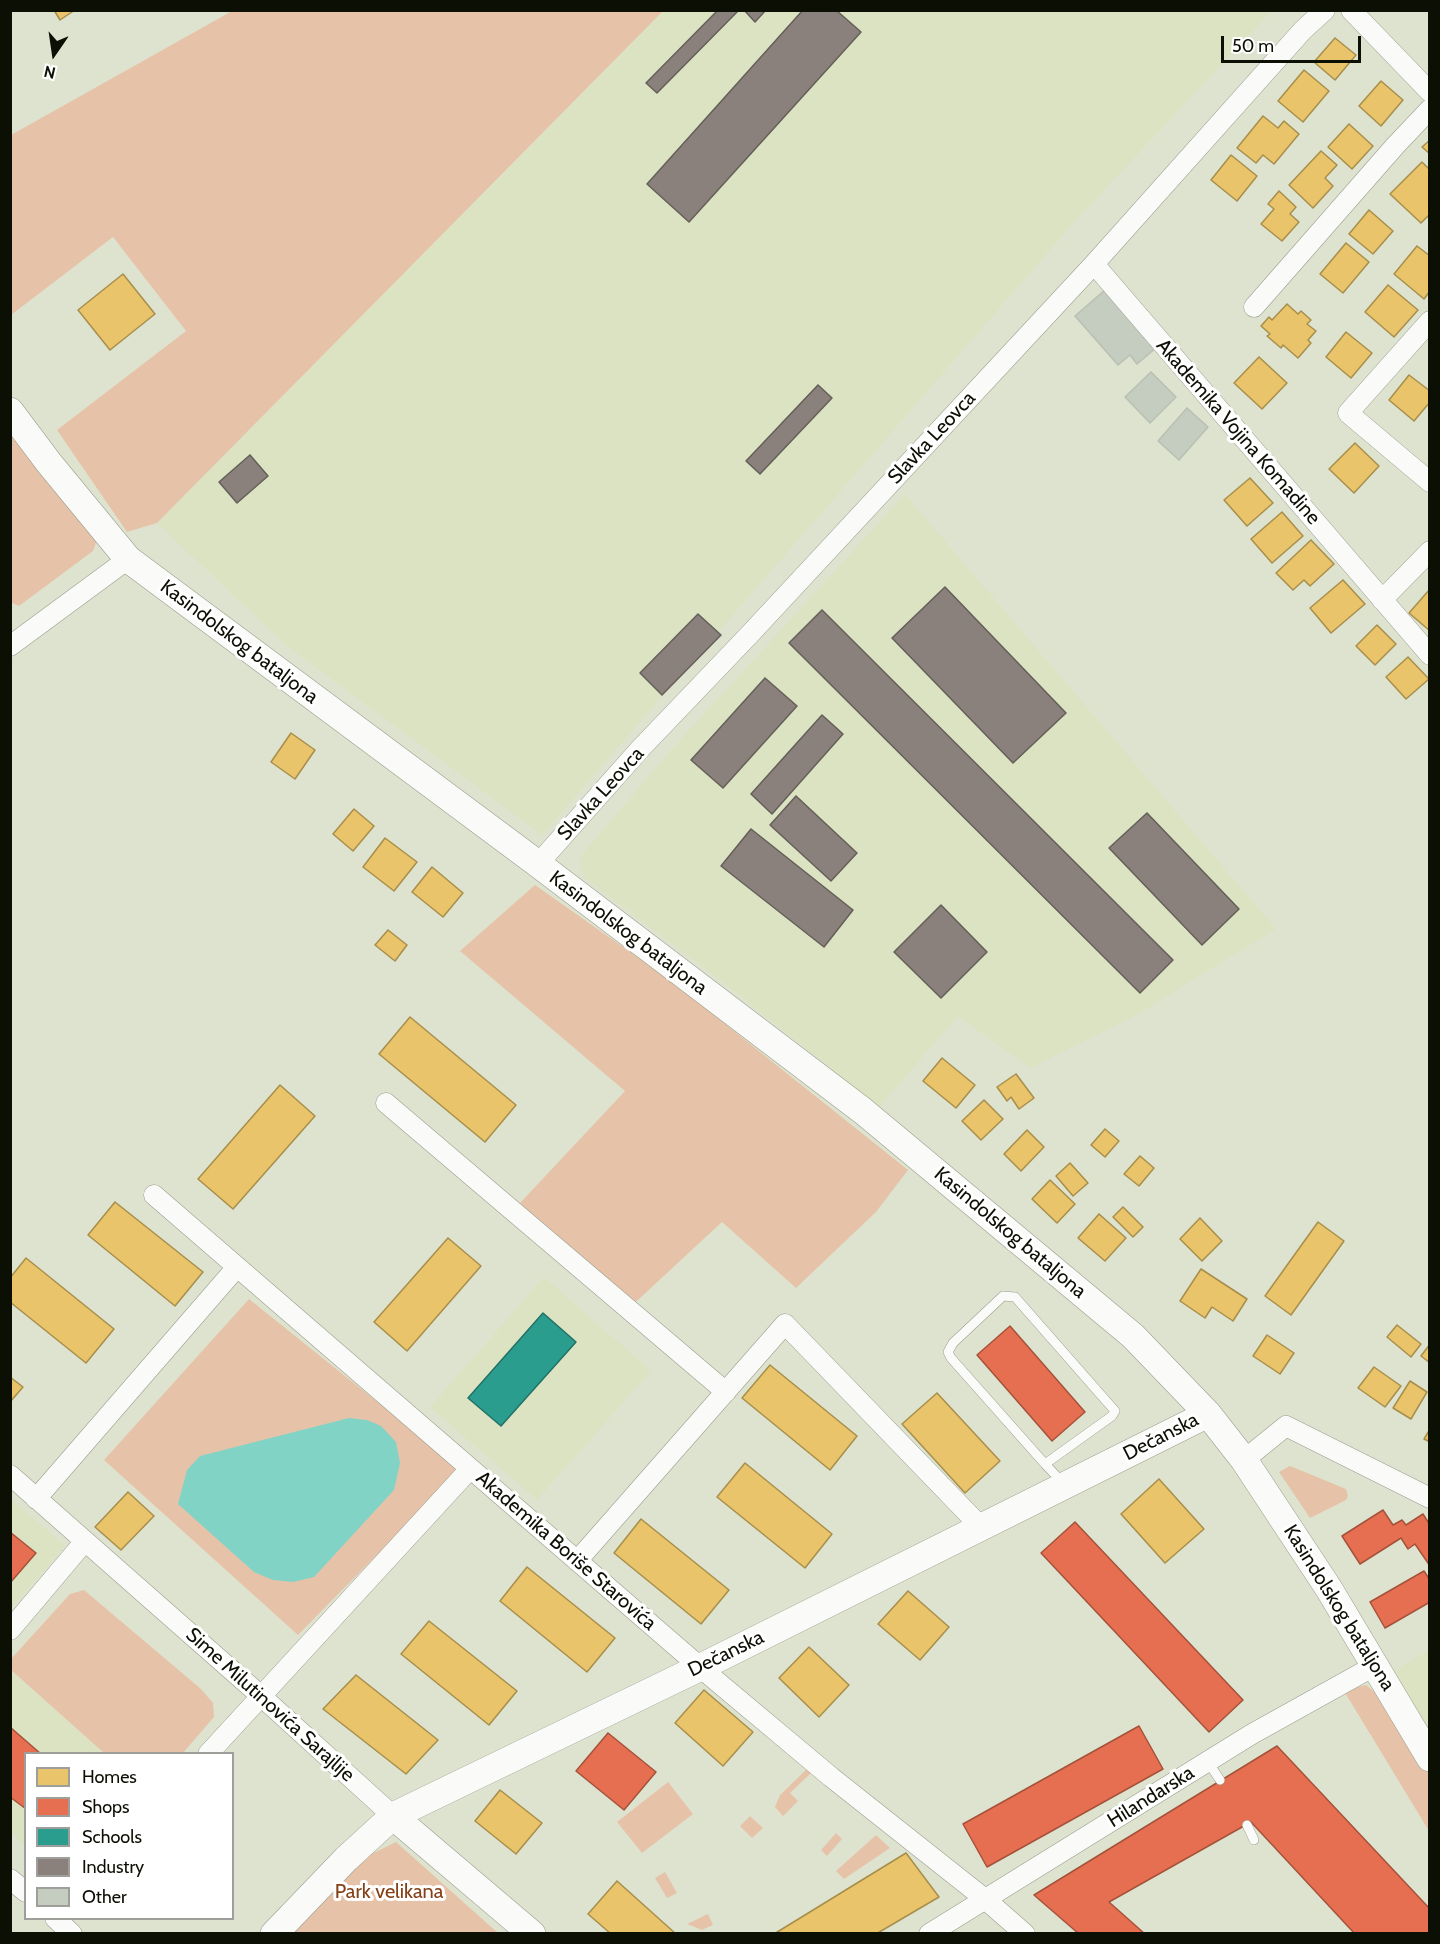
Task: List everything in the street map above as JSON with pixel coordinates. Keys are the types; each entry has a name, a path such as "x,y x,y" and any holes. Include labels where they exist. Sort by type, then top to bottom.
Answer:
{"street":[{"name":"Slavka Leovca","path":"538,864 640,749 1094,264 1304,30 1325,10"},
{"path":"1351,10 1430,92"},
{"path":"1254,308 1430,109"},
{"name":"Akademika Vojina Komadine","path":"1094,264 1430,655"},
{"path":"1430,321 1348,413 1430,482"},
{"name":"Kasindolskog bataljona","path":"10,411 49,463 128,559 538,864 863,1111 1133,1336 1208,1414 1244,1460 1329,1589 1430,1758"},
{"path":"1382,600 1430,551"},
{"path":"10,645 19,629 128,559"},
{"path":"386,1103 726,1392"},
{"name":"Akademika Boriše Starovića","path":"154,1195 701,1667 831,1777 985,1899 1025,1934"},
{"path":"36,1499 237,1267"},
{"path":"577,1561 785,1324 981,1527"},
{"name":"Dečanska","path":"274,1934 346,1859 393,1816 701,1667 1208,1414"},
{"path":"1244,1460 1286,1426 1430,1498"},
{"path":"210,1752 470,1469"},
{"name":"Sime Milutinovića Sarajlije","path":"10,1475 261,1696 393,1816 532,1934"},
{"path":"10,1630 85,1541"},
{"name":"Hilandarska","path":"929,1934 1251,1734 1376,1665"},
{"path":"10,1879 24,1890"},
{"path":"57,1920 72,1934"}],"lane":[{"path":"1045,1464 1112,1416 1115,1411 1015,1297 1003,1296 953,1343 948,1352 1045,1464 1064,1485"},
{"path":"1208,1762 1220,1780"},
{"path":"1247,1825 1254,1840"}],"shaded area":[{"path":"663,11 1272,11 1076,220 542,835 287,646 157,523"},
{"path":"905,494 1276,929 1133,1017 1030,1068 958,1016 879,1107 729,987 586,879 580,868 580,857 671,750"},
{"path":"544,1277 651,1371 537,1500 430,1407"},
{"path":"11,1499 65,1546 11,1608"},
{"path":"1429,1650 1429,1739 1394,1671"},
{"path":"10,1670 103,1752 24,1752 24,1844 11,1832"}],"green space":[{"path":"232,11 663,11 157,523 127,532 57,430 186,331 113,237 11,315 11,135"},
{"path":"10,423 99,535 93,551 19,606 10,602"},
{"path":"535,885 670,980 908,1170 876,1212 796,1288 722,1222 625,1312 520,1203 625,1091 460,951"},
{"path":"249,1299 461,1469 298,1635 104,1460"},
{"path":"1290,1466 1346,1489 1348,1496 1346,1500 1310,1518 1279,1472"},
{"path":"84,1590 201,1689 213,1703 214,1717 184,1752 103,1752 11,1670 11,1659 70,1594"},
{"path":"1366,1685 1385,1700 1429,1774 1429,1831 1344,1691"},
{"path":"807,1769 811,1773 790,1793 798,1801 783,1816 775,1807 780,1795"},
{"path":"668,1782 693,1814 642,1853 617,1822"},
{"path":"750,1816 763,1828 752,1838 740,1826"},
{"path":"836,1833 842,1839 827,1856 821,1850"},
{"path":"876,1835 890,1848 844,1879 836,1871"},
{"name":"Park velikana","path":"396,1842 498,1933 290,1934 357,1861"},
{"path":"665,1872 677,1893 667,1898 655,1878"},
{"path":"708,1914 713,1925 702,1930 687,1924"}],"water":[{"path":"349,1418 367,1420 381,1426 396,1442 400,1463 394,1490 314,1577 293,1582 273,1580 254,1572 178,1504 187,1470 200,1456"}],"building: Homes":[{"path":"54,10 75,10 60,20"},
{"path":"1335,38 1356,55 1335,80 1314,62"},
{"path":"1304,70 1329,91 1303,122 1278,101"},
{"path":"1381,81 1403,100 1381,126 1359,106"},
{"path":"1263,116 1278,128 1284,121 1299,134 1274,164 1263,155 1256,163 1237,148"},
{"path":"1349,124 1373,146 1352,169 1328,147"},
{"path":"1430,140 1430,154 1422,147"},
{"path":"1321,151 1337,165 1325,178 1333,186 1313,208 1289,185"},
{"path":"1231,155 1257,176 1237,201 1211,180"},
{"path":"1422,162 1430,170 1430,214 1421,223 1390,194"},
{"path":"1279,191 1296,207 1290,214 1299,222 1282,241 1261,224 1274,209 1268,204"},
{"path":"1369,210 1393,231 1373,254 1349,234"},
{"path":"1346,243 1369,262 1343,293 1320,274"},
{"path":"1417,246 1430,256 1430,291 1424,299 1394,274"},
{"path":"123,274 155,314 110,350 78,310"},
{"path":"1388,285 1418,310 1394,337 1365,312"},
{"path":"1287,304 1298,314 1301,311 1311,320 1307,324 1316,331 1308,340 1311,343 1298,358 1283,345 1281,348 1267,336 1270,334 1261,326 1269,317 1272,320"},
{"path":"1346,332 1372,353 1351,378 1326,357"},
{"path":"1259,357 1287,383 1262,409 1234,383"},
{"path":"1409,375 1430,391 1430,402 1414,421 1389,400"},
{"path":"1355,443 1379,466 1354,493 1329,469"},
{"path":"1250,478 1273,503 1247,526 1224,500"},
{"path":"1282,512 1303,536 1272,563 1251,539"},
{"path":"1311,540 1334,564 1310,586 1304,580 1293,590 1276,573"},
{"path":"1343,580 1365,604 1331,633 1310,608"},
{"path":"1430,589 1430,631 1409,613"},
{"path":"1377,625 1396,644 1375,665 1356,646"},
{"path":"1408,657 1429,679 1406,699 1386,677"},
{"path":"291,733 315,750 295,779 271,762"},
{"path":"354,809 374,826 353,851 333,834"},
{"path":"385,838 417,862 394,891 363,867"},
{"path":"432,867 463,893 443,917 412,892"},
{"path":"388,930 407,945 395,961 375,945"},
{"path":"410,1017 516,1105 485,1142 379,1054"},
{"path":"942,1058 975,1085 956,1108 923,1081"},
{"path":"1016,1074 1034,1098 1019,1109 1011,1097 1007,1101 997,1087"},
{"path":"280,1085 315,1116 233,1209 198,1179"},
{"path":"984,1100 1003,1119 981,1140 962,1121"},
{"path":"1105,1129 1119,1141 1105,1157 1091,1145"},
{"path":"1027,1130 1044,1147 1021,1171 1004,1154"},
{"path":"1140,1156 1154,1168 1139,1186 1124,1174"},
{"path":"1070,1163 1088,1183 1073,1196 1056,1176"},
{"path":"1050,1180 1075,1204 1057,1223 1032,1199"},
{"path":"115,1202 203,1272 175,1306 88,1235"},
{"path":"1123,1207 1143,1227 1133,1237 1113,1217"},
{"path":"1099,1214 1126,1238 1105,1261 1078,1238"},
{"path":"1200,1218 1222,1241 1202,1261 1180,1239"},
{"path":"1318,1222 1344,1241 1291,1315 1265,1296"},
{"path":"448,1238 481,1266 407,1351 374,1322"},
{"path":"26,1258 114,1329 86,1363 10,1302 10,1278"},
{"path":"1201,1269 1247,1299 1233,1321 1212,1307 1205,1318 1180,1301"},
{"path":"1397,1325 1421,1344 1411,1357 1387,1337"},
{"path":"1267,1335 1294,1353 1280,1374 1253,1356"},
{"path":"1430,1344 1430,1363 1421,1356"},
{"path":"770,1365 857,1436 830,1470 742,1398"},
{"path":"1374,1367 1401,1386 1385,1407 1358,1388"},
{"path":"10,1377 23,1387 10,1402"},
{"path":"1410,1381 1427,1392 1411,1419 1393,1408"},
{"path":"937,1393 1000,1461 965,1493 902,1424"},
{"path":"1430,1429 1430,1442 1424,1439"},
{"path":"745,1463 832,1534 805,1568 717,1497"},
{"path":"1159,1479 1204,1529 1165,1563 1121,1514"},
{"path":"128,1492 154,1516 121,1550 95,1527"},
{"path":"641,1519 729,1590 701,1624 614,1553"},
{"path":"527,1567 615,1638 587,1672 500,1601"},
{"path":"908,1591 949,1627 920,1660 878,1624"},
{"path":"429,1621 517,1691 489,1725 401,1654"},
{"path":"809,1647 849,1685 819,1717 779,1678"},
{"path":"356,1675 438,1740 406,1774 323,1709"},
{"path":"704,1690 753,1732 723,1766 675,1723"},
{"path":"500,1790 542,1823 516,1854 475,1821"},
{"path":"906,1853 939,1897 876,1934 774,1934"},
{"path":"617,1881 676,1934 611,1934 588,1914"}],"building: Shops":[{"path":"1010,1326 1085,1412 1052,1441 977,1355"},
{"path":"1383,1510 1393,1525 1402,1520 1406,1525 1423,1514 1430,1525 1430,1566 1415,1544 1408,1549 1401,1538 1360,1564 1342,1536"},
{"path":"1075,1522 1243,1700 1209,1732 1041,1553"},
{"path":"10,1532 36,1553 10,1583"},
{"path":"1424,1571 1430,1580 1430,1602 1385,1628 1370,1602"},
{"path":"1139,1726 1163,1769 987,1867 963,1824"},
{"path":"10,1727 39,1752 24,1752 24,1808 10,1797"},
{"path":"608,1733 656,1772 624,1810 576,1771"},
{"path":"1277,1746 1430,1909 1430,1934 1355,1934 1251,1822 1109,1902 1145,1934 1079,1934 1034,1895"}],"building: Schools":[{"path":"543,1313 576,1342 501,1426 468,1398"}],"building: Industry":[{"path":"718,10 739,10 657,93 646,83"},
{"path":"744,10 766,10 755,22"},
{"path":"803,10 836,10 861,32 689,222 647,184"},
{"path":"818,385 832,398 760,474 746,461"},
{"path":"250,455 268,476 237,503 219,482"},
{"path":"945,587 1066,713 1013,763 892,638"},
{"path":"822,610 1173,960 1140,993 789,643"},
{"path":"698,614 721,635 662,695 640,673"},
{"path":"765,678 797,706 723,788 691,760"},
{"path":"822,715 843,734 772,814 751,794"},
{"path":"796,796 857,853 831,881 770,825"},
{"path":"1147,813 1239,909 1202,945 1109,848"},
{"path":"751,829 853,910 824,947 721,866"},
{"path":"941,905 987,952 941,998 894,952"}],"building: Other":[{"path":"1106,289 1157,347 1137,364 1130,355 1118,365 1075,316"},
{"path":"1151,372 1176,397 1150,423 1125,397"},
{"path":"1187,408 1208,427 1179,460 1158,441"}]}
